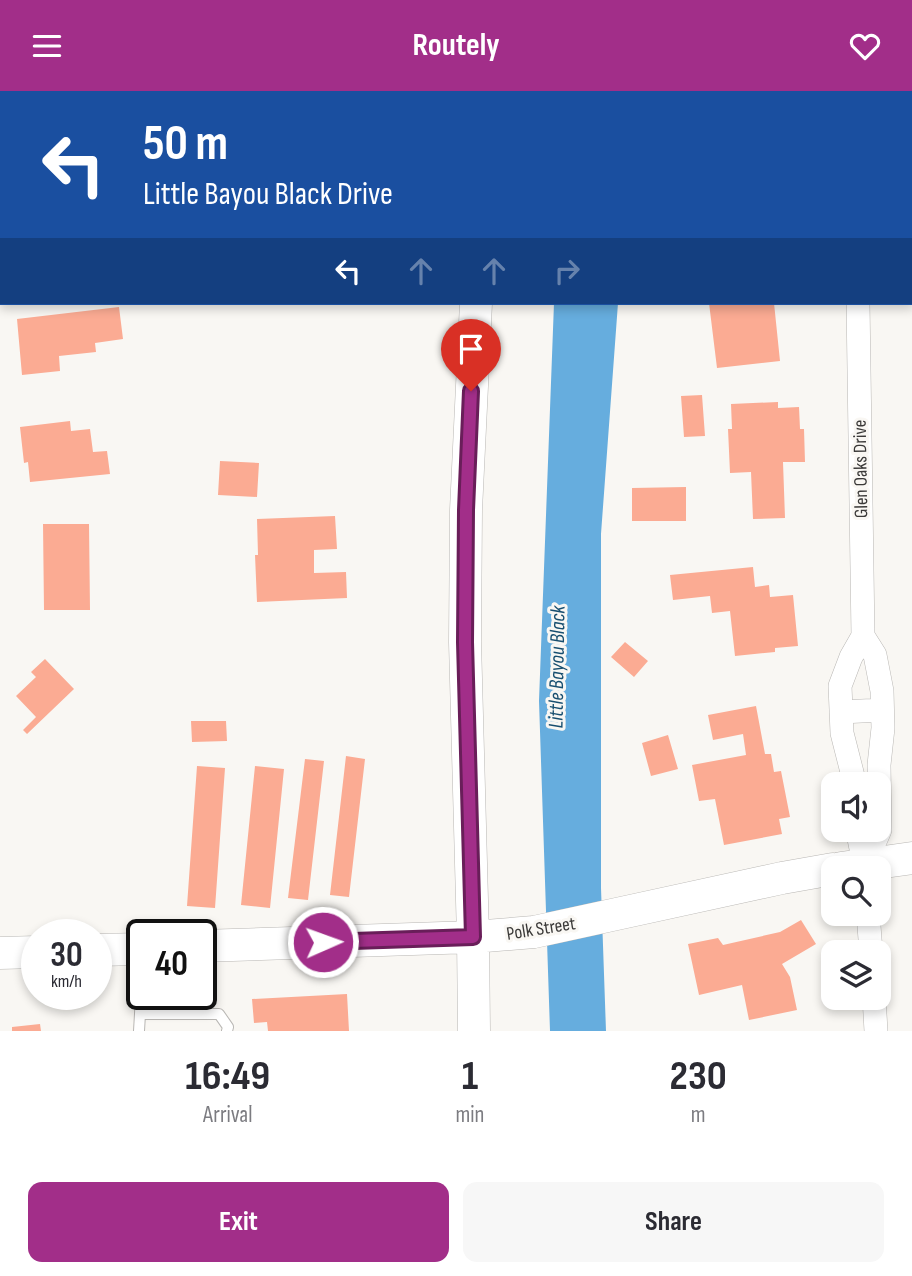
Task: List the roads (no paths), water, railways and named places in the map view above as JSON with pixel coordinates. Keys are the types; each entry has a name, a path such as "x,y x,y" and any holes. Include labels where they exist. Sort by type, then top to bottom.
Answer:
{"street":[{"path":"474,1031 465,629 467,498 476,305"},
{"name":"Glen Oaks Drive","path":"852,772 842,733 840,686 851,657 863,636 858,305"},
{"name":"Glen Oaks Drive","path":"863,636 875,655 883,710 879,765 880,830 864,856"},
{"path":"841,712 883,710"},
{"path":"891,861 912,858"},
{"name":"Polk Street","path":"217,945 473,937 534,932 821,871"},
{"path":"0,953 21,952"},
{"path":"875,1010 876,1031"}],"lane":[{"path":"139,1031 140,1010"},
{"path":"140,1014 219,1014 228,1031"}],"water":[{"name":"Little Bayou Black","path":"554,305 618,305 601,534 601,888 606,1031 550,1031 539,701"}]}
